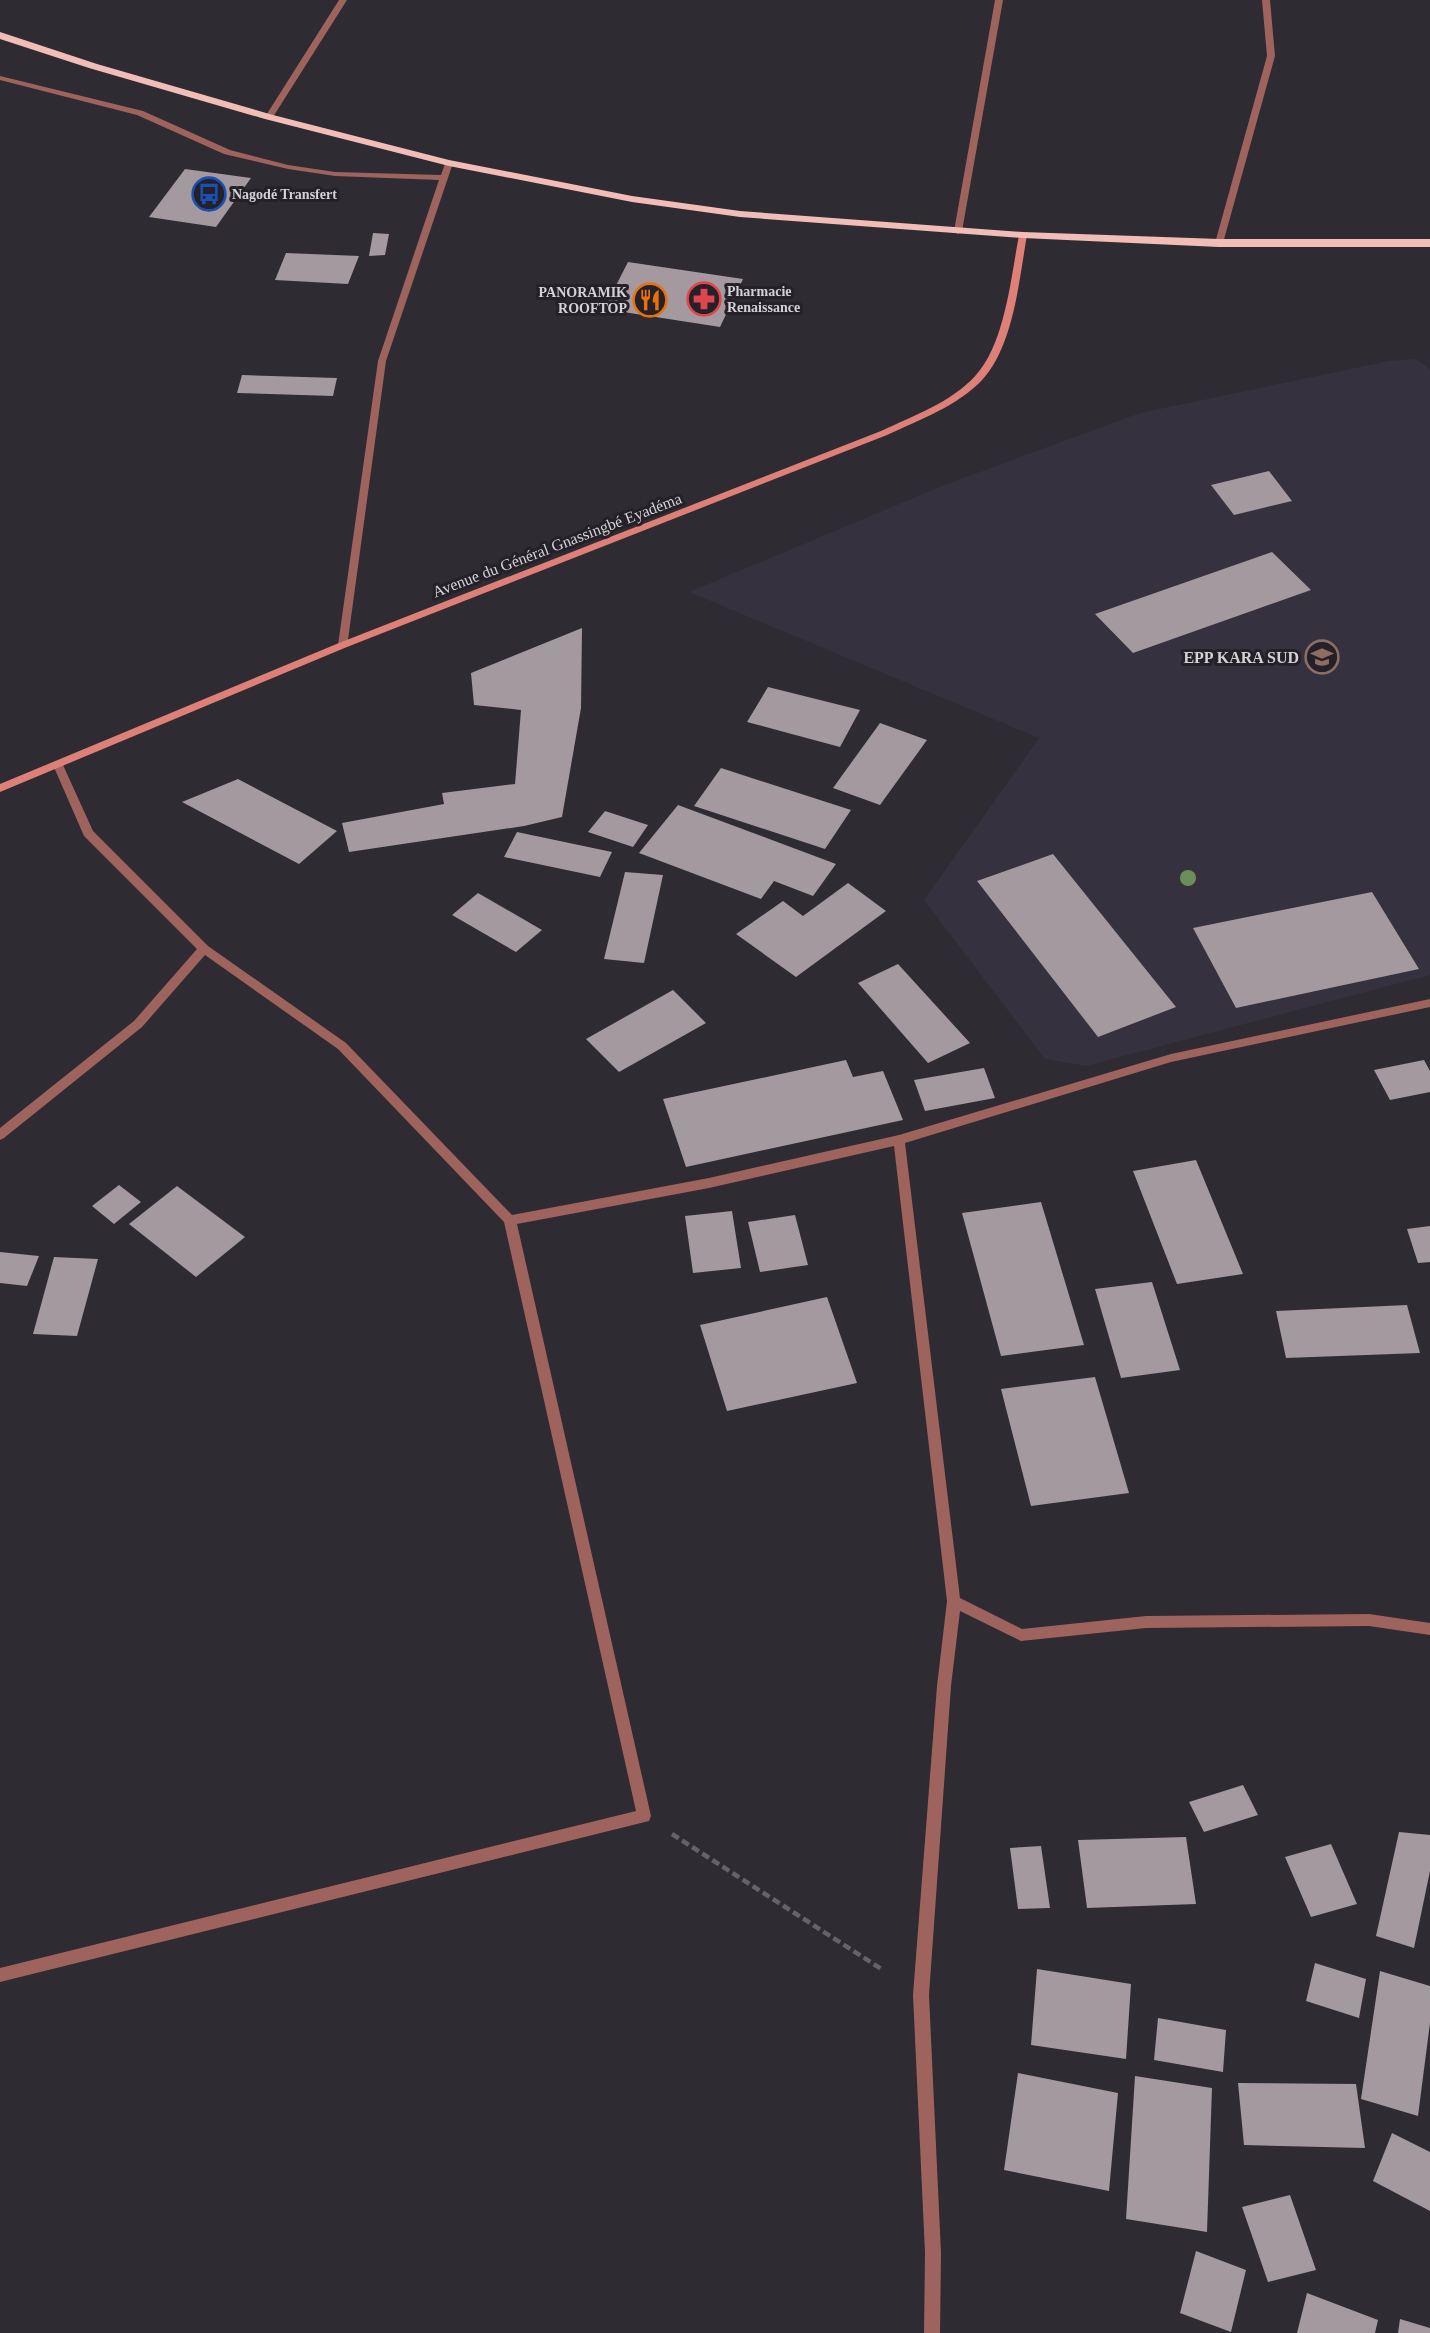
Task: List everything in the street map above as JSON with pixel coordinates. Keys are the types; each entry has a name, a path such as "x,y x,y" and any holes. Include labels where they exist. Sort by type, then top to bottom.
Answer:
{"highway":[{"path":"0,35 93,66 269,117 449,163 632,199 741,214 1023,236 1220,243 1430,243"}],"main road":[{"name":"Avenue du Général Gnassingbé Eyadéma","path":"0,788 343,645 884,433 940,407 980,377 1000,344 1023,236"}],"street":[{"path":"269,117 343,0"},
{"path":"958,231 999,0"},
{"path":"1220,243 1270,56 1266,0"},
{"path":"0,78 140,113 227,152 288,167 335,174 444,178"},
{"path":"343,645 382,361 449,163"},
{"path":"0,1974 644,1816 510,1220 342,1046 204,949 88,833 58,765"},
{"path":"0,1135 138,1024 204,949"},
{"path":"510,1220 709,1183 899,1140 1171,1058 1430,1003"},
{"path":"899,1140 954,1601 944,1686 921,1995 933,2253 932,2333"},
{"path":"954,1601 1021,1635 1158,1622 1369,1620 1430,1629"}],"path":[{"path":"644,1816 921,1995"}],"shaded area":[{"name":"EPP KARA SUD","path":"1416,359 1430,369 1430,975 1086,1066 1045,1059 924,900 1039,738 689,592 947,484 1140,413 1389,361"}],"building":[{"path":"185,169 251,178 216,227 149,217"},
{"path":"373,233 389,234 385,255 369,256"},
{"path":"286,253 359,256 348,284 275,280"},
{"path":"628,262 743,279 720,327 604,309"},
{"path":"242,375 337,378 333,396 237,393"},
{"path":"1269,471 1292,501 1234,515 1211,485"},
{"path":"1272,552 1311,590 1133,653 1095,614"},
{"path":"582,628 581,708 562,817 524,826 349,852 342,823 444,804 442,793 515,784 521,710 474,705 471,673"},
{"path":"768,687 860,710 840,747 747,722"},
{"path":"880,723 927,740 880,805 833,788"},
{"path":"721,768 851,810 825,849 694,806"},
{"path":"238,779 337,831 299,864 182,802"},
{"path":"678,805 836,864 813,896 774,881 761,899 639,853"},
{"path":"605,811 648,825 633,847 588,832"},
{"path":"517,832 612,852 600,877 504,857"},
{"path":"1053,854 1176,1007 1098,1037 977,881"},
{"path":"625,872 663,875 644,963 604,959"},
{"path":"848,883 886,911 796,977 736,934 783,901 803,916"},
{"path":"1372,892 1419,969 1236,1008 1193,928"},
{"path":"478,893 542,930 516,952 452,915"},
{"path":"898,964 970,1043 928,1063 858,983"},
{"path":"673,990 706,1023 619,1072 586,1039"},
{"path":"846,1060 853,1077 883,1071 903,1120 686,1167 663,1099"},
{"path":"1424,1060 1430,1071 1430,1092 1390,1100 1374,1070"},
{"path":"984,1068 995,1098 925,1111 914,1080"},
{"path":"1196,1160 1243,1274 1177,1284 1133,1171"},
{"path":"119,1185 141,1202 114,1224 92,1206"},
{"path":"177,1186 245,1237 196,1277 129,1224"},
{"path":"1041,1202 1084,1345 1001,1356 962,1213"},
{"path":"732,1211 741,1268 693,1273 685,1216"},
{"path":"795,1215 808,1265 760,1272 748,1222"},
{"path":"1430,1226 1430,1262 1418,1263 1407,1229"},
{"path":"0,1252 39,1256 27,1286 0,1283"},
{"path":"54,1257 98,1259 77,1336 33,1334"},
{"path":"1152,1282 1180,1370 1121,1378 1095,1289"},
{"path":"827,1297 857,1383 727,1411 700,1325"},
{"path":"1407,1305 1420,1353 1286,1358 1276,1311"},
{"path":"1095,1377 1129,1493 1031,1506 1001,1389"},
{"path":"1243,1785 1258,1815 1204,1832 1189,1802"},
{"path":"1399,1832 1430,1835 1430,1871 1414,1948 1376,1936"},
{"path":"1186,1837 1196,1904 1087,1908 1078,1840"},
{"path":"1331,1844 1357,1904 1311,1917 1285,1857"},
{"path":"1041,1846 1050,1908 1018,1909 1010,1848"},
{"path":"1315,1963 1366,1979 1359,2018 1306,2001"},
{"path":"1037,1969 1131,1984 1126,2059 1031,2045"},
{"path":"1380,1971 1430,1986 1430,2023 1418,2116 1361,2099"},
{"path":"1158,2018 1226,2030 1223,2072 1154,2060"},
{"path":"1018,2073 1118,2093 1109,2191 1004,2170"},
{"path":"1135,2076 1212,2088 1207,2232 1126,2219"},
{"path":"1238,2083 1356,2084 1365,2148 1244,2145"},
{"path":"1392,2133 1430,2152 1430,2211 1373,2181"},
{"path":"1290,2195 1316,2270 1268,2282 1242,2207"},
{"path":"1196,2251 1246,2270 1231,2332 1180,2313"},
{"path":"1307,2293 1378,2320 1375,2333 1297,2333"},
{"path":"1400,2319 1430,2328 1430,2333 1398,2333"}],"place":[{"name":"Nagodé Transfert","path":"209,194"},
{"name":"Pharmacie Renaissance","path":"704,299"},
{"name":"PANORAMIK ROOFTOP","path":"650,300"},
{"name":"EPP KARA SUD","path":"1322,657"}]}
